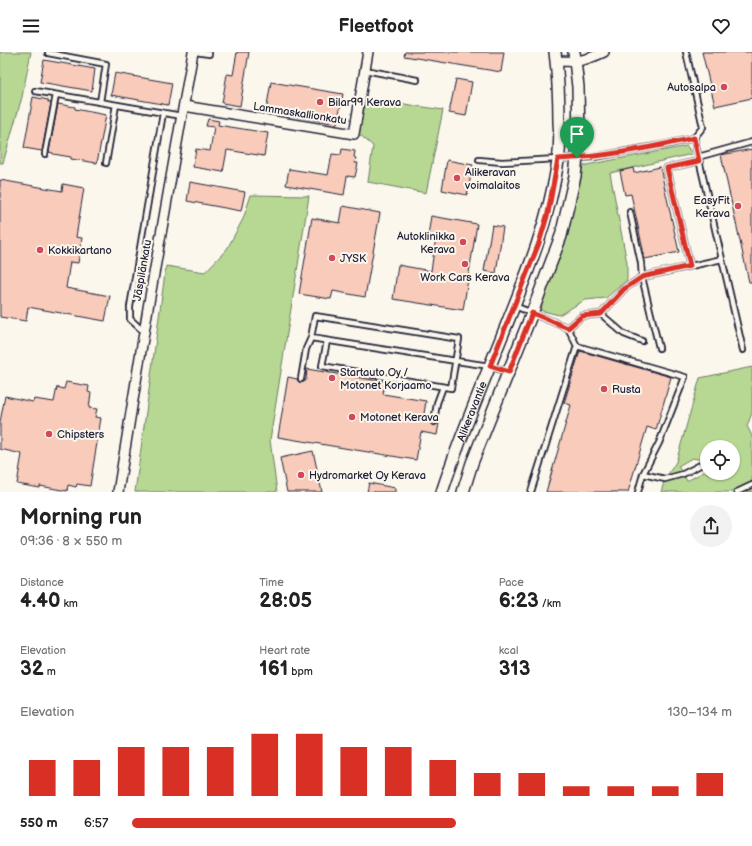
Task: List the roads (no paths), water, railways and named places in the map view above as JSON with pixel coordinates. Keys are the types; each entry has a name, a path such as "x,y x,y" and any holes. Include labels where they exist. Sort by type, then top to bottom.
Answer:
{"street":[{"name":"Jäspilänkatu","path":"118,492 144,332 194,52"},
{"name":"Lammaskallionkatu","path":"184,106 354,134 368,52"},
{"path":"556,57 575,57 588,60 604,52"},
{"name":"Alikeravantie","path":"442,492 454,456 539,243 548,213 558,159 559,92 556,57"},
{"name":"Alikeravantie","path":"463,492 494,407 561,236 575,176 579,138 579,111 575,57"}],"lane":[{"path":"194,52 209,54"},
{"path":"479,160 502,162 594,157 694,138 703,126 686,52"},
{"path":"48,53 106,64 100,102"},
{"path":"365,70 417,80"},
{"path":"36,92 182,116"},
{"path":"45,154 56,95"},
{"path":"106,163 116,105"},
{"path":"144,332 130,319 130,307 162,113"},
{"path":"694,138 743,350"},
{"path":"690,266 667,168 752,142"},
{"path":"630,212 641,263 642,277 659,348"},
{"path":"568,328 582,316 601,314 624,289 642,277 722,259"},
{"path":"514,306 568,328 577,346 531,492"},
{"path":"601,314 624,334 642,341"},
{"path":"301,379 306,349 312,338 315,316 459,339 452,388 322,366 326,341"},
{"path":"312,338 490,366 509,372"},
{"path":"577,346 685,377 659,443 643,474 638,492"},
{"path":"434,422 437,403 443,387"},
{"path":"643,474 665,479 683,474 700,465"},
{"path":"737,492 752,485"}],"place":[{"name":"Autosalpa","path":"724,87"},
{"name":"Bilar99 Kerava","path":"320,102"},
{"name":"Alikeravan voimalaitos","path":"457,178"},
{"name":"EasyFit Kerava","path":"738,206"},
{"name":"Autoklinikka Kerava","path":"463,242"},
{"name":"Kokkikartano","path":"40,250"},
{"name":"JYSK","path":"332,258"},
{"name":"Work Cars Kerava","path":"465,264"},
{"name":"Startauto Oy / Motonet Korjaamo","path":"332,378"},
{"name":"Rusta","path":"604,389"},
{"name":"Motonet Kerava","path":"352,417"},
{"name":"Chipsters","path":"49,434"},
{"name":"Hydromarket Oy Kerava","path":"301,475"}]}
